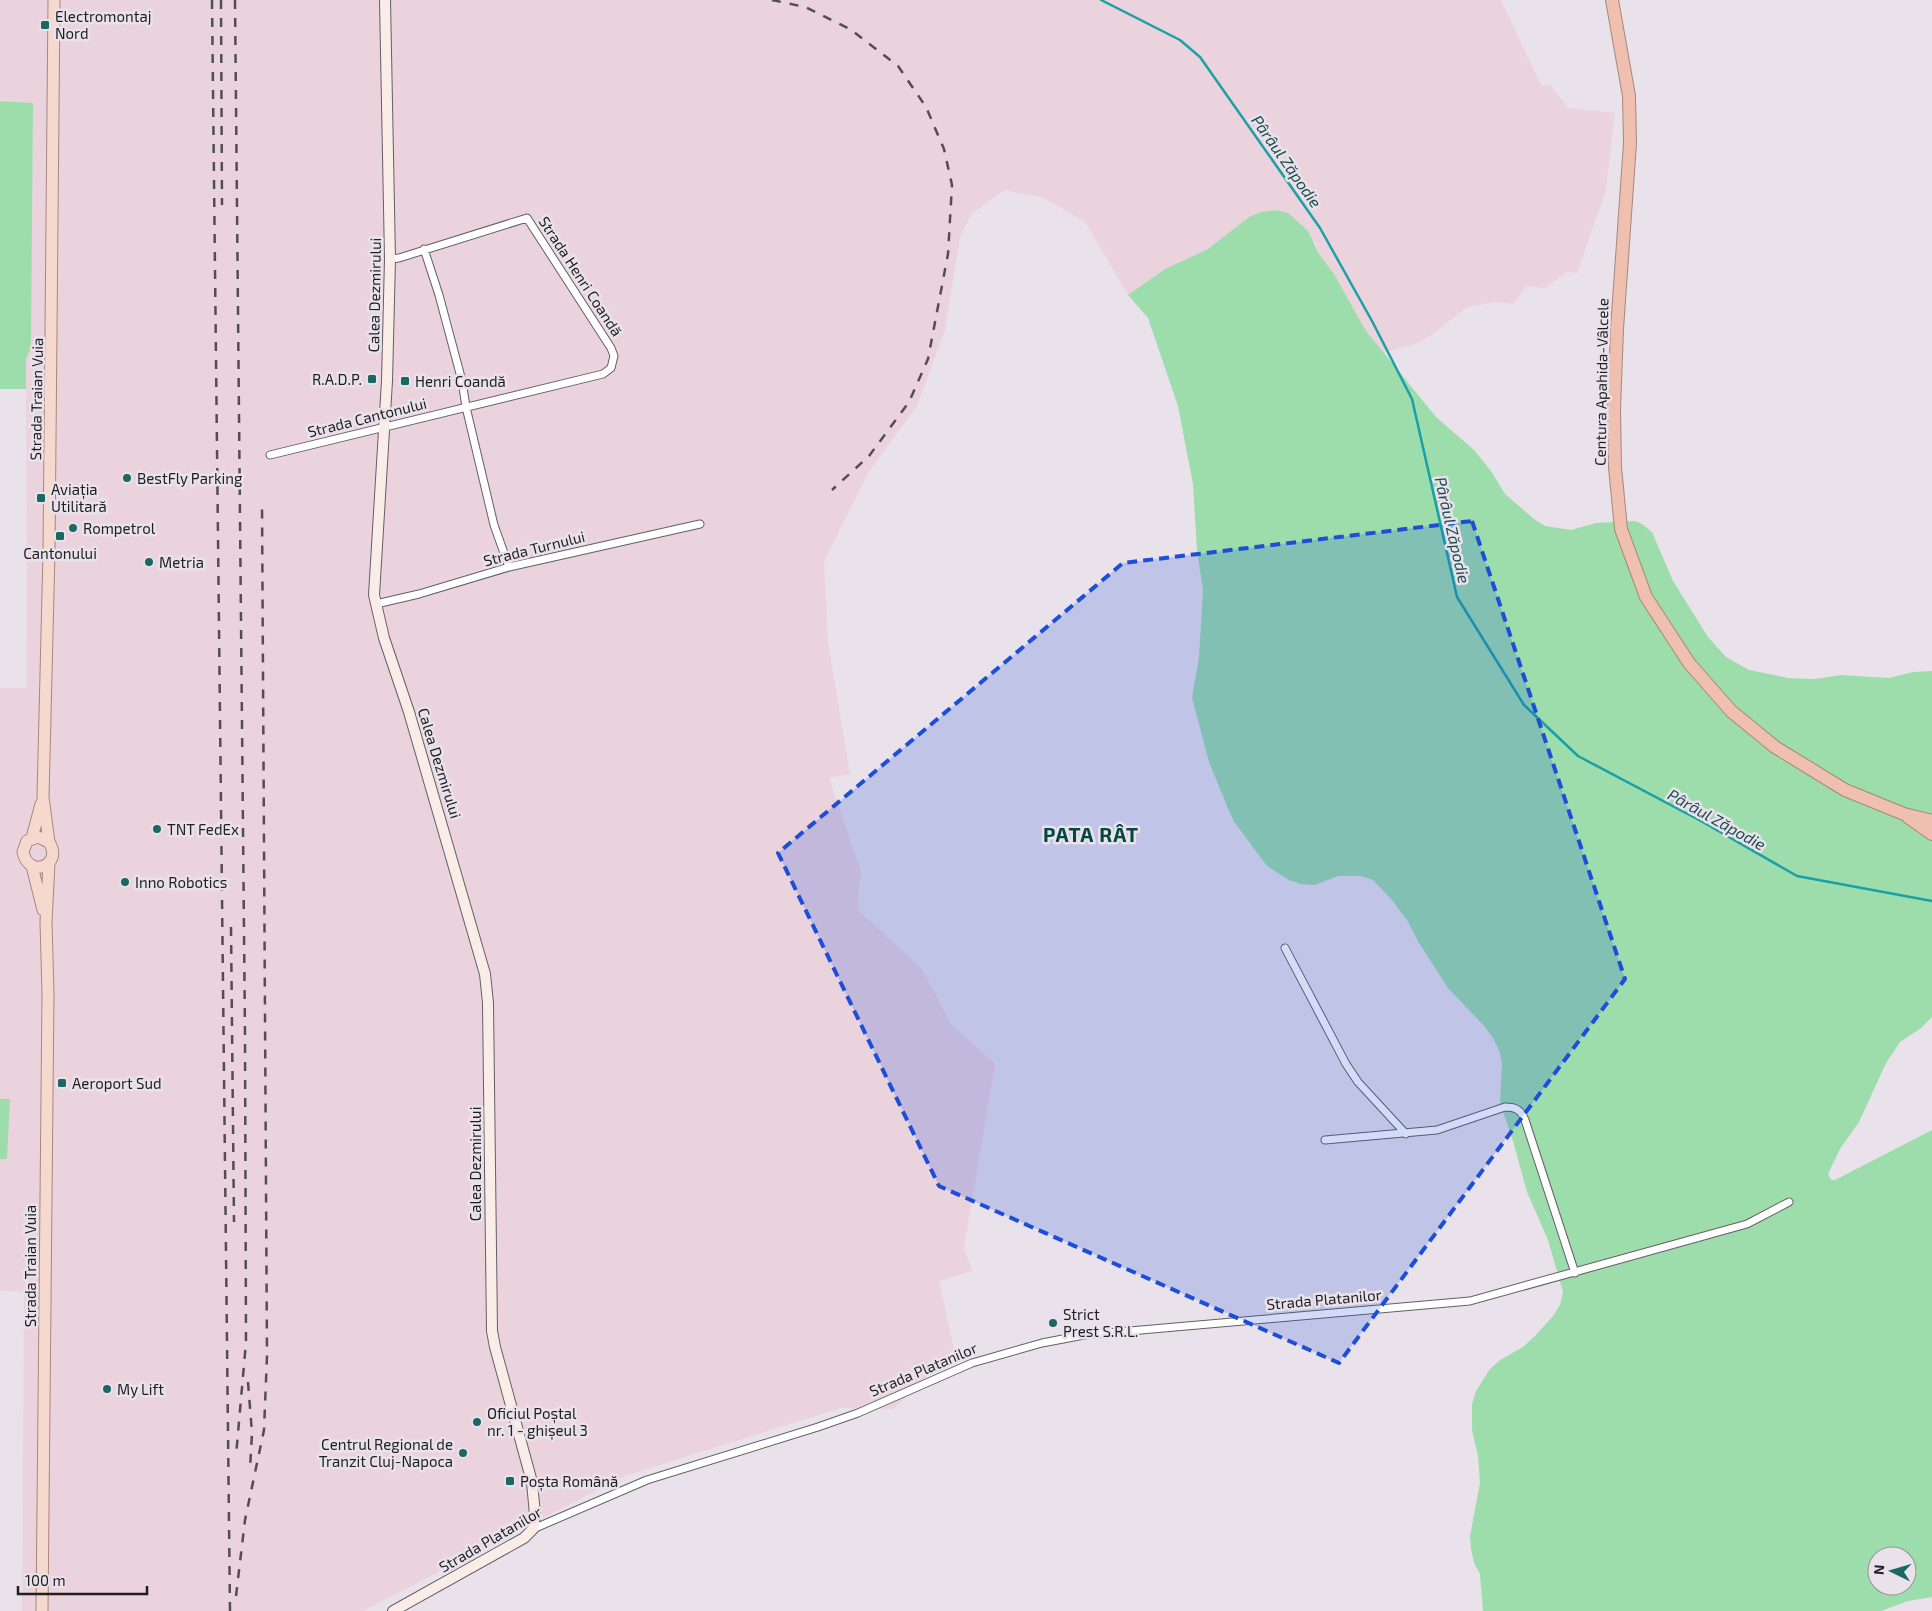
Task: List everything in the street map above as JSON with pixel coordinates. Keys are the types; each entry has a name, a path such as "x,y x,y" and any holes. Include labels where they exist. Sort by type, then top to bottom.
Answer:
{"highway":[{"name":"Centura Apahida-Vâlcele","path":"1612,0 1629,96 1630,143 1616,329 1615,467 1621,529 1646,597 1689,663 1731,711 1775,747 1845,790 1904,814 1932,821"},
{"path":"1904,814 1932,834"}],"main road":[{"name":"Strada Traian Vuia","path":"42,1611 48,993 46,922 49,863 53,853 52,847 48,842 43,797 49,552 54,0"},
{"name":"Calea Dezmirului","path":"385,0 390,259 385,426 374,584 376,604 384,638 409,712 485,974 488,1003 492,1331 532,1482 535,1515 533,1529"},
{"name":"Strada Traian Vuia","path":"43,797 32,838 28,841 23,852 27,863 32,866 46,922"},
{"path":"32,838 38,837 48,842"},
{"path":"32,866 38,867 49,863"},
{"name":"Strada Platanilor","path":"393,1611 524,1538 533,1529"}],"street":[{"name":"Strada Henri Coandă","path":"424,249 527,218 611,348 614,356 613,363 611,368 603,374"},
{"path":"390,259 399,258 424,249 462,381 466,407 494,525 509,567"},
{"name":"Strada Cantonului","path":"270,455 603,374"},
{"name":"Strada Turnului","path":"376,604 419,594 509,567 700,524"},
{"path":"1284,948 1346,1064 1358,1082 1406,1134"},
{"path":"1325,1140 1406,1134 1451,1126 1505,1107 1520,1110 1525,1120 1575,1273"},
{"name":"Strada Platanilor","path":"533,1529 647,1480 818,1427 858,1412 972,1362 1042,1343 1084,1335 1470,1301 1747,1224 1789,1202"}],"highlighted area":[{"path":"1472,521 1625,979 1339,1363 939,1186 778,853 1123,563"}],"shaded area":[{"path":"0,0 1501,0 1541,85 1551,86 1568,108 1615,113 1606,190 1577,273 1567,272 1545,288 1526,286 1514,304 1495,302 1466,308 1418,343 1383,353 1366,331 1334,274 1319,254 1315,242 1275,210 1261,212 1249,217 1208,249 1165,269 1128,295 1085,222 1044,198 1005,190 971,214 960,238 945,330 917,406 868,473 824,562 828,642 850,774 829,778 861,871 857,909 922,969 951,1024 995,1064 964,1248 972,1271 939,1281 954,1349 894,1409 841,1408 625,1476 363,1611 22,1611 24,1292 0,1291 0,688 27,688 26,359 31,348 33,104 0,100"}],"green space":[{"path":"0,101 33,103 31,348 26,359 26,389 0,389"},
{"path":"1275,210 1288,213 1308,231 1319,254 1334,274 1366,331 1436,417 1474,450 1491,471 1505,494 1534,519 1545,526 1571,530 1596,523 1635,521 1652,532 1673,581 1708,637 1726,657 1749,670 1788,678 1815,679 1841,675 1889,678 1913,672 1932,671 1932,1017 1921,1028 1900,1042 1886,1063 1859,1122 1840,1149 1828,1174 1831,1180 1835,1180 1932,1130 1932,1597 1908,1601 1881,1611 1483,1611 1480,1574 1474,1563 1470,1536 1480,1483 1478,1456 1472,1430 1472,1404 1476,1391 1490,1369 1500,1360 1523,1347 1535,1336 1560,1305 1563,1292 1548,1240 1527,1192 1500,1103 1502,1063 1499,1050 1485,1027 1448,988 1419,943 1407,920 1373,880 1361,876 1338,876 1315,885 1301,884 1289,880 1267,866 1235,823 1229,811 1209,762 1192,698 1199,657 1203,590 1197,551 1193,484 1178,406 1148,318 1128,295 1165,269 1208,249 1249,217 1261,212"},
{"path":"0,1099 10,1099 7,1159 0,1159"}],"waterway":[{"name":"Pârâul Zăpodie","path":"1101,0 1180,40 1200,57 1320,228 1372,321 1412,399 1457,597 1524,705 1578,756 1701,821 1797,876 1932,901"}],"railway":[{"path":"212,0 230,1611"},
{"path":"221,0 222,205"},
{"path":"235,0 245,1035 246,1342 236,1456"},
{"path":"772,0 805,7 850,29 898,66 926,107 944,149 952,185 948,254 928,359 909,402 869,456 832,490"},
{"path":"236,1596 245,1520 264,1430 267,1356 262,503"},
{"path":"231,927 234,1222"},
{"path":"248,1382 252,1433 250,1469"}],"place":[{"name":"Electromontaj Nord","path":"45,25"},
{"name":"R.A.D.P.","path":"372,379"},
{"name":"Henri Coandă","path":"405,381"},
{"name":"BestFly Parking","path":"127,478"},
{"name":"Aviația Utilitară","path":"41,498"},
{"name":"Rompetrol","path":"73,528"},
{"name":"Cantonului","path":"60,536"},
{"name":"Metria","path":"149,562"},
{"name":"TNT FedEx","path":"157,829"},
{"name":"Inno Robotics","path":"125,882"},
{"name":"Aeroport Sud","path":"62,1083"},
{"name":"Strict Prest S.R.L.","path":"1053,1323"},
{"name":"My Lift","path":"107,1389"},
{"name":"Oficiul Poștal nr. 1 - ghișeul 3","path":"477,1422"},
{"name":"Centrul Regional de Tranzit Cluj-Napoca","path":"463,1453"},
{"name":"Poșta Română","path":"510,1481"}],"district":[{"name":"PATA RÂT","path":"1091,834"}]}
